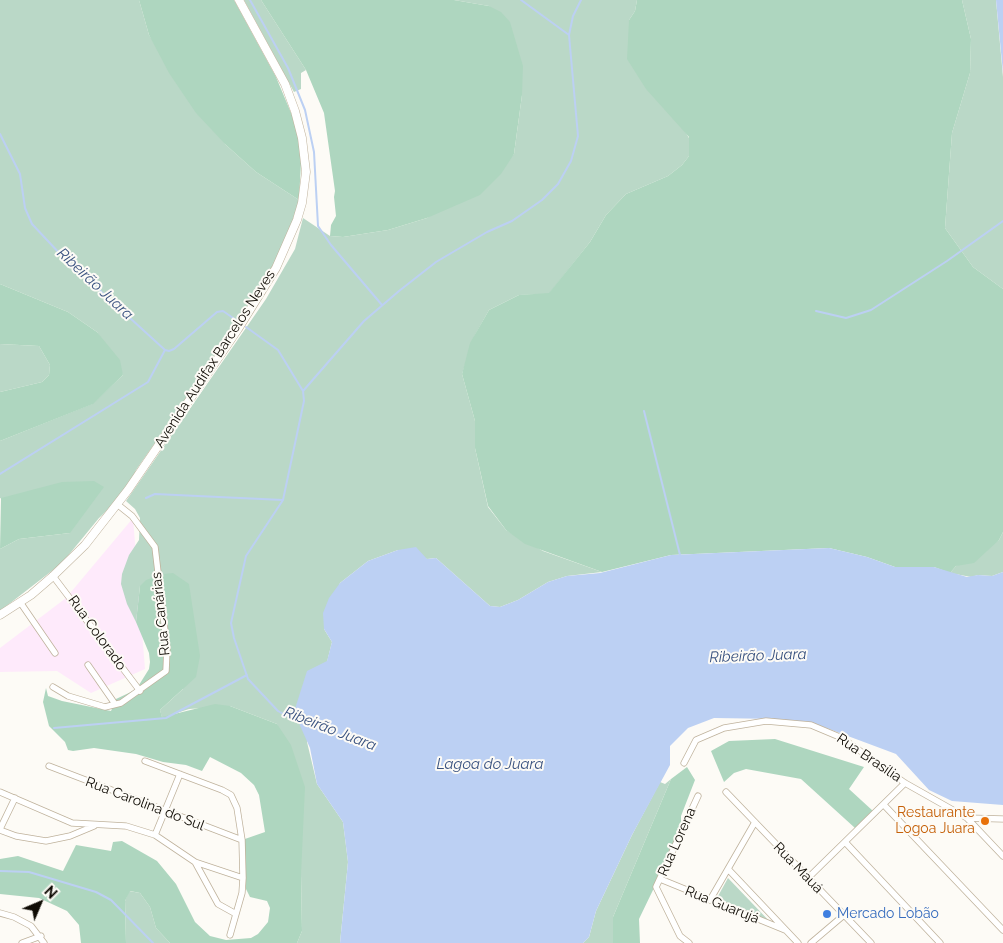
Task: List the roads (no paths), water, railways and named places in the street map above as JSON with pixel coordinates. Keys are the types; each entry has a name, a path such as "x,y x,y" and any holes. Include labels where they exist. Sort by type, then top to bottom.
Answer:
{"main road":[{"name":"Avenida Audifax Barcelos Neves","path":"0,616 54,576 85,545 117,504 238,329 276,268 302,203 305,154 295,111 285,84 239,0"}],"street":[{"name":"Rua Canárias","path":"53,687 68,696 105,707 140,691 166,671 167,648 154,547 132,516 117,504"},
{"name":"Rua Colorado","path":"54,576 140,691"},
{"path":"20,602 55,653"},
{"path":"88,665 115,704"},
{"name":"Rua Brasília","path":"684,763 696,740 724,728 766,721 811,725 842,738 905,783 967,818 1003,819"},
{"path":"145,761 231,795 237,808 242,840 243,878 242,893 230,935"},
{"name":"Rua Carolina do Sul","path":"49,766 164,812 242,840"},
{"path":"155,835 180,774"},
{"path":"808,878 884,806 905,783"},
{"path":"0,792 72,823 96,826 126,826 155,835 194,862 243,878"},
{"name":"Rua Mauá","path":"726,792 871,943"},
{"name":"Rua Lorena","path":"689,943 680,936 656,888 698,796"},
{"path":"15,798 0,829 16,836 46,841 70,836 96,826"},
{"path":"884,806 1003,930"},
{"path":"967,818 1003,856"},
{"path":"710,900 755,822"},
{"path":"845,842 940,943"},
{"path":"194,862 218,904 236,914"},
{"path":"728,869 798,943"},
{"name":"Rua Guarujá","path":"660,879 785,930"},
{"path":"0,913 14,917 31,926 41,936 44,943"},
{"path":"811,943 844,915"},
{"path":"22,943 41,936"}],"water":[{"path":"996,0 1003,0 1003,73"},
{"name":"Lagoa do Juara","path":"416,547 427,559 436,558 490,606 500,607 518,600 548,582 567,576 600,573 671,555 829,548 867,557 895,567 934,567 967,577 978,575 992,576 1003,572 1003,805 952,801 929,790 896,754 813,723 778,719 714,718 688,728 670,746 670,765 632,835 596,911 589,937 583,943 340,943 348,862 343,822 317,784 310,748 294,712 307,671 327,661 332,642 324,629 323,613 329,598 340,583 368,561 398,550"}],"waterway":[{"path":"250,0 288,68 305,110 314,152 318,226 331,245 382,305"},
{"path":"521,0 569,35"},
{"path":"303,391 364,321 399,291 436,262 487,232 512,221 542,200 558,184 571,161 578,136 569,35 573,16 581,0"},
{"name":"Ribeirão Juara","path":"0,134 20,174 25,208 32,224 62,256 165,350 174,349 217,312 223,311 236,320"},
{"path":"816,311 846,318 871,310 947,261 1003,221"},
{"name":"Ribeirão Juara","path":"246,327 278,350 303,391 304,401 283,500 246,556 231,623 248,679 278,711 287,716 297,718"},
{"path":"0,474 148,382 165,350"},
{"path":"644,411 680,555"},
{"path":"146,498 155,494 283,500"},
{"path":"54,728 166,718 247,675"},
{"path":"0,871 29,872 96,892 111,900 153,943"}],"place":[{"name":"Restaurante Logoa Juara","path":"985,821"},
{"name":"Mercado Lobão","path":"827,914"}]}
